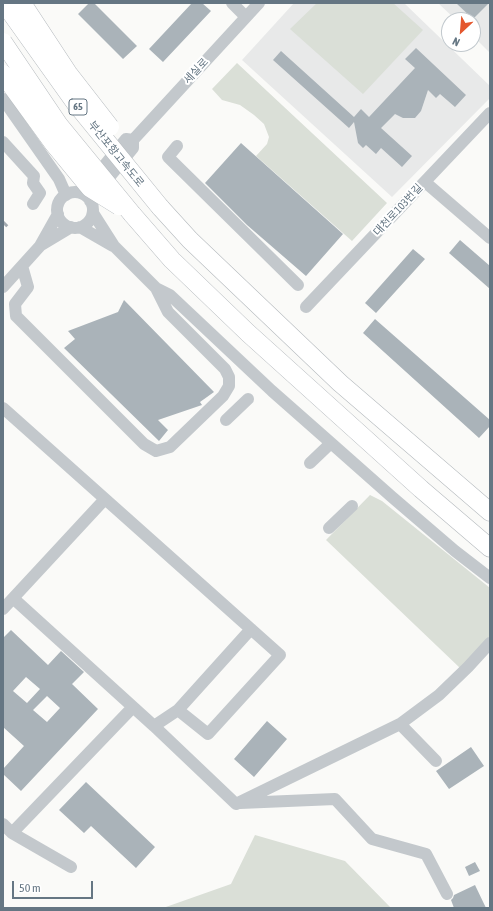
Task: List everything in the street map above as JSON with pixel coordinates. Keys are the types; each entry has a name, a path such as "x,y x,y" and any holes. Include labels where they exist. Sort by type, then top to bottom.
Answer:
{"highway":[{"name":"부산포항고속도로","path":"4,3 76,104 160,207 190,240 340,383 490,512"},
{"path":"22,3 68,73 152,182 160,207"},
{"name":"65","path":"3,42 59,125 132,214"},
{"path":"3,74 53,143 90,188 132,214 172,260 248,333 421,489 490,548"}],"street":[{"path":"232,3 246,17"},
{"name":"세실로","path":"86,197 133,148 133,140 259,3"},
{"path":"3,99 59,179 66,195"},
{"name":"대천로103번길","path":"306,307 490,113"},
{"path":"3,142 34,176 33,183 40,193 32,204"},
{"path":"177,146 168,157 298,285"},
{"path":"425,182 490,238"},
{"path":"114,246 76,227 62,223 58,214 59,203 62,198 76,192 86,197 93,209 93,213 114,246 156,288 170,295 261,381 392,497 490,578"},
{"path":"40,246 76,227 89,222 93,213"},
{"path":"3,287 40,246 58,214"},
{"path":"22,266 28,287 15,304 16,316 144,444 156,452 170,447 223,396 229,386 229,377 225,370 168,312 156,288"},
{"path":"226,420 248,399"},
{"path":"3,408 280,655 208,734 178,710"},
{"path":"310,463 331,443"},
{"path":"3,610 105,499"},
{"path":"329,528 352,506"},
{"path":"14,598 154,726 236,804 335,799 372,839 426,854 447,894"},
{"path":"154,726 178,710 251,629"},
{"path":"236,804 400,724 438,695 468,667 490,643"},
{"path":"12,833 133,707"},
{"path":"400,724 436,760"},
{"path":"3,824 12,833 71,867"}],"shaded area":[{"path":"294,3 404,3 441,39 441,52 455,52 490,86 490,98 392,197 242,60"},
{"path":"317,3 393,3 423,30 363,94 290,29"},
{"path":"438,3 490,3 490,53 481,44 481,12 448,12"},
{"path":"237,63 387,203 352,241 256,156 267,144 269,137 264,124 240,105 222,100 212,89"},
{"path":"370,495 382,501 490,588 490,637 460,668 326,540"},
{"path":"255,835 345,861 391,908 163,908 231,884"}],"building":[{"path":"89,3 94,3 137,46 123,59 78,14"},
{"path":"192,3 202,3 211,11 163,62 149,49"},
{"path":"456,3 489,3 480,12 466,12"},
{"path":"416,48 466,95 455,107 440,94 436,98 428,90 421,111 415,118 403,118 395,114 381,128 412,156 402,167 381,148 376,154 366,145 363,148 358,143 354,122 349,128 273,60 281,51 354,117 361,109 369,117 415,68 405,59"},
{"path":"241,143 343,234 306,276 247,225 205,183"},
{"path":"460,240 490,266 490,289 449,253"},
{"path":"413,249 425,259 376,313 365,303"},
{"path":"124,300 214,392 200,402 202,405 158,420 168,430 159,441 64,348 75,339 68,331 118,312"},
{"path":"375,319 490,420 490,426 479,438 363,333"},
{"path":"11,630 48,665 61,651 84,672 72,684 98,709 21,791 3,774 3,769 24,746 3,727 3,638","holes":["26,677 40,689 27,703 13,691","47,696 60,708 47,722 33,710"]},
{"path":"267,721 287,739 254,777 234,759"},
{"path":"471,747 484,766 449,789 436,771"},
{"path":"86,782 155,847 136,868 91,826 84,833 59,810"},
{"path":"475,862 480,871 469,876 465,867"},
{"path":"475,885 486,908 454,908 451,900 454,895"}],"railway":[{"path":"3,222 9,228"}]}
